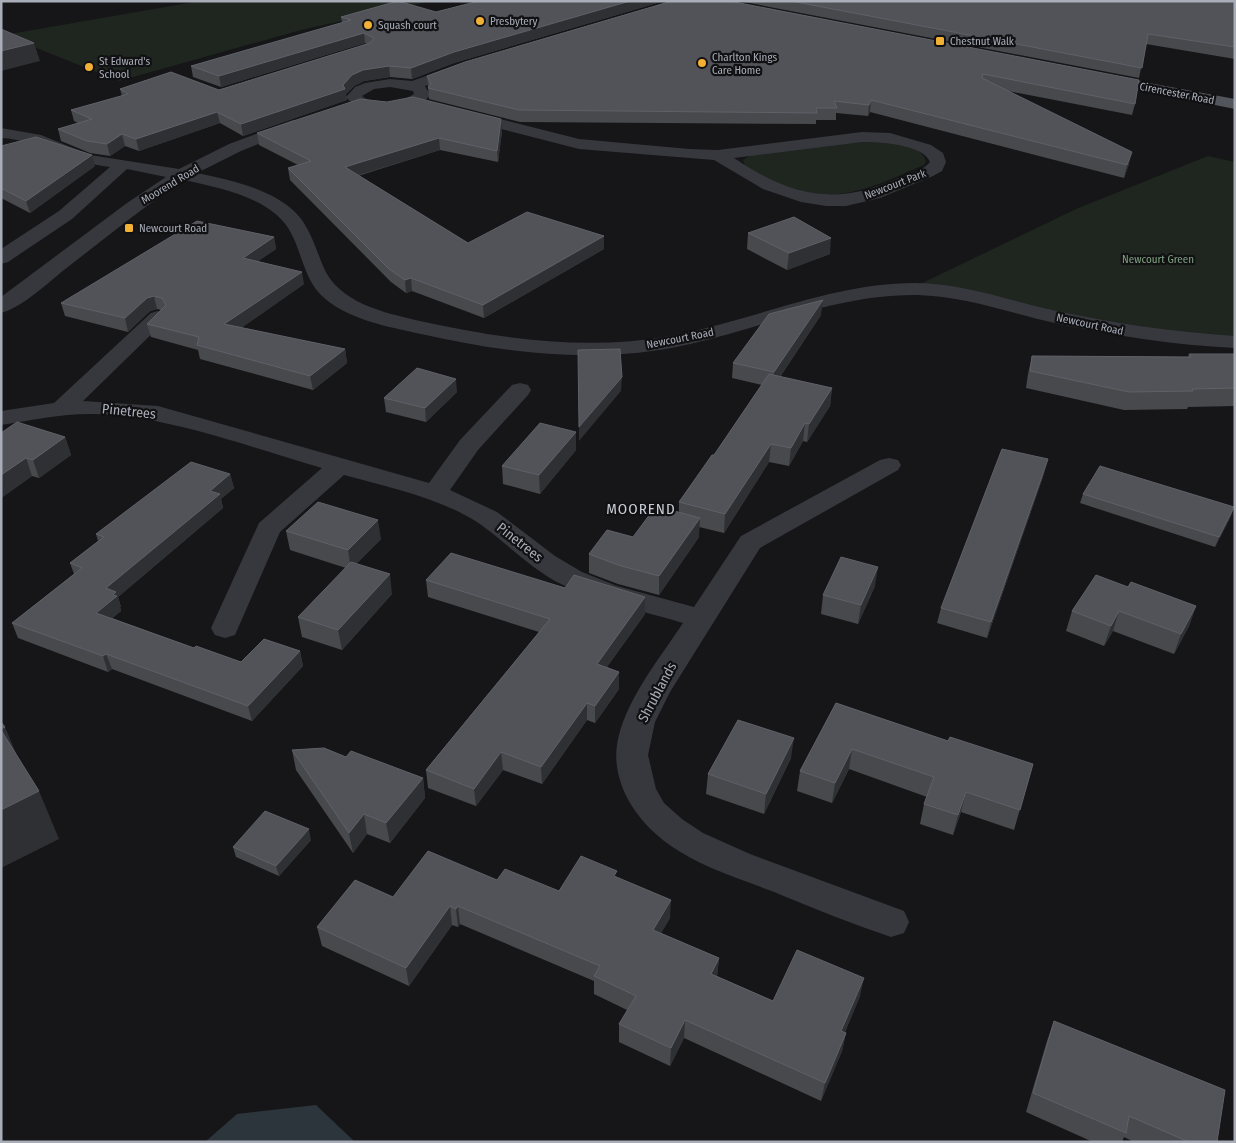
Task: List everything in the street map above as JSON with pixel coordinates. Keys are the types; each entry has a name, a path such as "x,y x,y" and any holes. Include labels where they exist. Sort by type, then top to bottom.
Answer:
{"main road":[{"name":"Cirencester Road","path":"1088,76 1235,104"}],"street":[{"path":"349,82 363,95 386,106 479,62"},
{"path":"340,109 363,95 390,83 413,94 431,106"},
{"name":"Newcourt Park","path":"450,111 579,144 621,150 718,155 876,137 915,143 932,152 938,162 936,167 927,172 867,196 829,199 803,197 781,191 718,155"},
{"name":"Moorend Road","path":"1,307 130,209 181,175 250,142 305,120"},
{"name":"Newcourt Road","path":"1,133 29,136 84,158 181,175 257,196 283,210 298,226 316,275 324,289 349,305 392,320 515,345 596,349 658,344 840,299 883,291 918,288 947,291 1131,333 1190,341 1235,342"},
{"path":"1,258 75,208 108,180 123,164"},
{"path":"61,409 158,317"},
{"path":"435,493 469,446 520,390"},
{"name":"Pinetrees","path":"1,418 61,409 95,407 158,413 435,493 488,518 545,562 572,578 607,592 700,618"},
{"name":"Shrublands","path":"888,465 750,542 700,618 646,706 632,745 632,766 636,781 649,806 663,823 682,838 704,850 890,922"},
{"path":"225,628 268,529 340,466"}],"green space":[{"name":"St Edward's School","path":"200,1 432,1 301,30 119,81 4,35"},
{"path":"860,141 906,145 922,154 926,161 924,165 877,185 861,190 830,195 812,194 788,189 745,167 743,160 751,155"},
{"name":"Newcourt Green","path":"1208,156 1235,162 1235,342 912,288 1076,209"}],"shaded area":[{"path":"316,1105 355,1142 205,1142 237,1114"}],"building":[{"path":"398,1 436,12 479,1 630,1 454,52 411,68 389,66 363,70 352,75 343,85 345,89 241,124 217,112 136,139 122,134 107,144 87,141 58,129 92,119 71,110 128,94 120,89 171,72 219,90 370,43 374,38 364,33 219,76 191,66 351,20 341,17"},
{"path":"672,1 729,1 1139,80 1135,104 983,74 982,78 1132,152 1127,165 871,100 869,105 834,101 837,108 816,108 817,113 519,110 428,88 431,84 427,76 465,62"},
{"path":"791,1 1235,1 1235,47 1148,34 1142,68"},
{"path":"1,29 34,43 1,51"},
{"path":"413,97 501,119 497,151 439,138 345,167 468,243 527,212 604,236 483,305 411,278 405,280 389,269 288,168 311,161 257,133 360,99 387,102"},
{"path":"36,137 92,155 26,201 1,188 1,146"},
{"path":"794,217 831,238 789,253 748,233"},
{"path":"197,221 274,237 243,258 302,272 224,324 345,349 310,376 197,345 199,337 147,324 166,305 162,298 154,296 147,298 125,318 61,303"},
{"path":"823,300 774,372 733,363 769,314"},
{"path":"620,349 622,377 579,427 578,350"},
{"path":"1189,354 1235,354 1235,388 1129,392 1030,371 1032,356 1191,357"},
{"path":"417,368 456,379 425,408 384,398"},
{"path":"769,374 832,388 809,424 805,423 791,448 771,444 725,514 679,502 712,455 714,455"},
{"path":"17,422 65,437 33,460 26,458 1,475 1,433"},
{"path":"540,423 576,432 539,475 502,466"},
{"path":"1002,449 1048,459 991,622 941,608"},
{"path":"191,462 230,474 210,491 220,494 106,588 116,592 113,595 117,596 96,613 194,648 196,646 241,662 264,639 300,651 248,706 106,654 103,656 12,623 82,568 70,563 104,537 96,534"},
{"path":"1100,466 1234,507 1219,537 1083,494"},
{"path":"318,502 378,520 348,550 286,531"},
{"path":"656,506 700,518 659,576 618,565 589,554 607,530 633,537"},
{"path":"451,553 565,588 574,575 645,597 597,664 619,672 595,706 587,703 541,767 501,752 474,789 426,770 550,619 426,580"},
{"path":"841,557 878,567 861,605 823,595"},
{"path":"351,562 390,574 338,630 298,617"},
{"path":"1096,575 1128,587 1131,582 1196,606 1181,634 1119,611 1111,626 1072,611"},
{"path":"836,703 948,741 950,737 1033,764 1020,810 966,792 958,815 924,804 934,777 852,749 835,783 800,771"},
{"path":"738,720 794,738 766,794 708,774"},
{"path":"1,730 39,791 1,810"},
{"path":"324,748 346,757 351,751 423,778 386,823 364,814 349,833 292,750"},
{"path":"265,811 309,829 276,866 233,847"},
{"path":"428,851 497,880 505,869 559,891 581,856 617,871 614,876 671,900 653,930 719,958 711,974 773,1001 797,950 864,978 841,1031 846,1033 825,1083 685,1020 671,1048 619,1024 636,996 594,976 600,966 458,906 456,909 450,906 406,968 317,927 355,880 393,897"},
{"path":"1054,1021 1225,1090 1217,1142 1189,1142 1129,1116 1126,1133 1033,1093"}],"place":[{"name":"Presbytery","path":"480,21"},
{"name":"Squash court","path":"368,25"},
{"name":"Chestnut Walk","path":"940,41"},
{"name":"Charlton Kings Care Home","path":"702,63"},
{"name":"St Edward's School","path":"89,67"},
{"name":"Newcourt Road","path":"129,228"}],"district":[{"name":"MOOREND","path":"641,509"}]}
